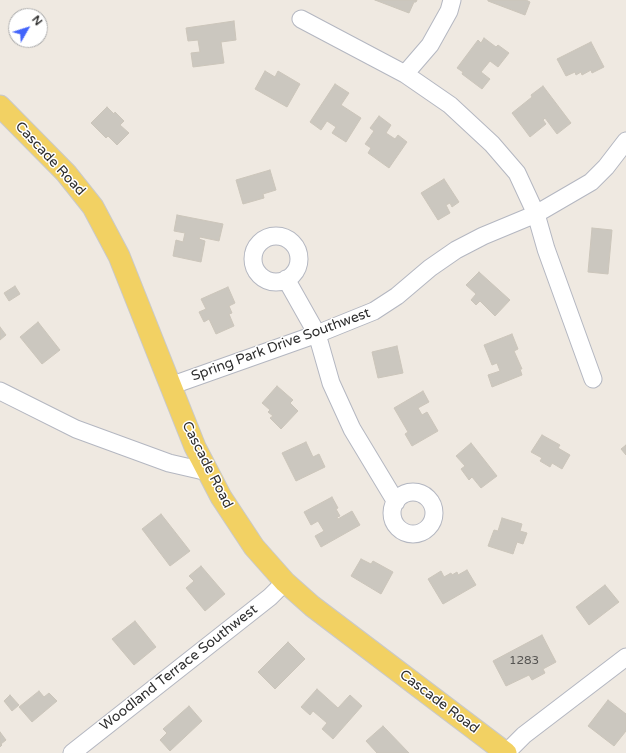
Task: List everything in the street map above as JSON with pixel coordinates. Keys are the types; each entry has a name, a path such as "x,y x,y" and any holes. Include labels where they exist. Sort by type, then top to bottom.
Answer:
{"main road":[{"name":"Cascade Road","path":"0,106 66,173 93,207 119,256 195,447 221,497 254,547 285,582 312,606 506,753"}],"street":[{"path":"405,74 430,44 449,11 452,0"},
{"path":"301,19 405,74 450,106 492,144 517,173 536,214 546,249 593,379"},
{"name":"Spring Park Drive Southwest","path":"170,386 317,334 374,311 397,296 430,268 456,250 482,236 536,214 591,182 606,167 626,141"},
{"path":"286,279 317,334 331,383 352,429 396,502"},
{"path":"0,392 76,429 169,463 208,472"},
{"name":"Woodland Terrace Southwest","path":"72,753 270,597 285,582"},
{"path":"506,753 524,734 626,657"}],"building":[{"path":"375,0 417,0 414,2 409,13"},
{"path":"488,0 526,0 530,2 525,15"},
{"path":"234,21 236,40 221,42 224,63 193,67 191,53 200,52 198,40 188,41 186,28"},
{"path":"484,38 496,47 498,45 509,53 498,67 490,61 481,72 490,79 482,89 462,74 463,72 457,68 478,40 481,43"},
{"path":"591,42 604,67 592,73 591,70 582,75 581,72 576,75 575,72 566,76 557,59"},
{"path":"265,71 275,77 278,71 300,84 287,107 255,89"},
{"path":"335,84 349,93 341,105 361,118 346,142 332,133 336,127 327,121 321,130 310,122"},
{"path":"543,86 571,123 557,134 545,118 543,120 546,124 530,137 512,113"},
{"path":"107,107 114,114 115,112 124,121 120,125 129,133 117,145 108,136 106,138 91,123"},
{"path":"379,116 391,125 386,133 395,139 398,135 407,142 389,168 368,153 371,148 365,144 374,131 370,128"},
{"path":"270,170 276,190 263,194 264,198 243,204 236,180"},
{"path":"444,179 459,202 452,207 450,203 446,205 450,213 438,220 421,193"},
{"path":"177,215 223,224 219,241 200,237 199,239 205,241 201,262 173,256 176,240 183,242 185,233 174,231"},
{"path":"592,228 612,230 608,274 588,272"},
{"path":"479,272 510,300 495,316 480,301 476,305 471,300 476,294 466,285"},
{"path":"15,286 20,294 9,301 4,293"},
{"path":"228,287 235,303 229,306 232,313 229,314 234,326 216,334 209,319 204,322 199,312 206,309 201,299"},
{"path":"38,322 60,350 42,364 20,337"},
{"path":"0,327 6,335 0,340"},
{"path":"512,334 518,349 514,351 522,369 520,369 522,375 492,387 488,375 500,371 497,363 492,365 484,345"},
{"path":"397,346 403,373 378,378 372,352"},
{"path":"277,386 293,400 290,403 298,411 281,429 270,418 273,416 268,412 270,410 262,403"},
{"path":"423,391 429,402 418,408 422,415 427,412 438,431 412,446 405,434 408,432 394,408"},
{"path":"542,435 560,445 558,448 570,455 562,469 552,463 550,467 540,461 542,458 531,452"},
{"path":"306,442 313,457 319,454 325,467 296,481 282,453"},
{"path":"471,443 497,476 481,488 472,477 469,480 461,469 465,466 456,456"},
{"path":"626,445 626,455 621,449"},
{"path":"332,497 338,508 336,509 340,516 337,517 338,519 352,511 360,525 321,547 315,536 324,531 318,521 311,525 304,512"},
{"path":"161,514 190,551 170,566 142,529"},
{"path":"502,518 522,524 520,531 527,533 523,544 517,542 513,554 488,546 494,530 498,531"},
{"path":"361,559 371,564 373,561 393,572 381,594 351,576"},
{"path":"201,566 225,594 205,611 186,588 194,581 189,576"},
{"path":"467,570 476,585 443,604 428,579 441,571 444,577 451,573 452,575 457,572 458,575"},
{"path":"605,585 619,602 589,625 576,607"},
{"path":"135,621 156,647 134,665 112,639"},
{"path":"542,635 556,662 543,669 545,673 532,680 529,675 506,686 493,661"},
{"path":"288,642 305,659 275,689 258,672"},
{"path":"317,689 338,708 350,695 362,706 333,739 322,729 327,723 313,711 310,715 301,707"},
{"path":"39,691 44,697 49,693 57,701 32,722 19,707"},
{"path":"10,695 19,705 12,711 4,701"},
{"path":"608,700 626,714 626,731 614,746 588,726"},
{"path":"189,706 202,721 170,751 160,740 167,733 163,729"},
{"path":"383,726 409,753 377,753 366,741"},
{"path":"0,732 6,740 0,747"}]}
